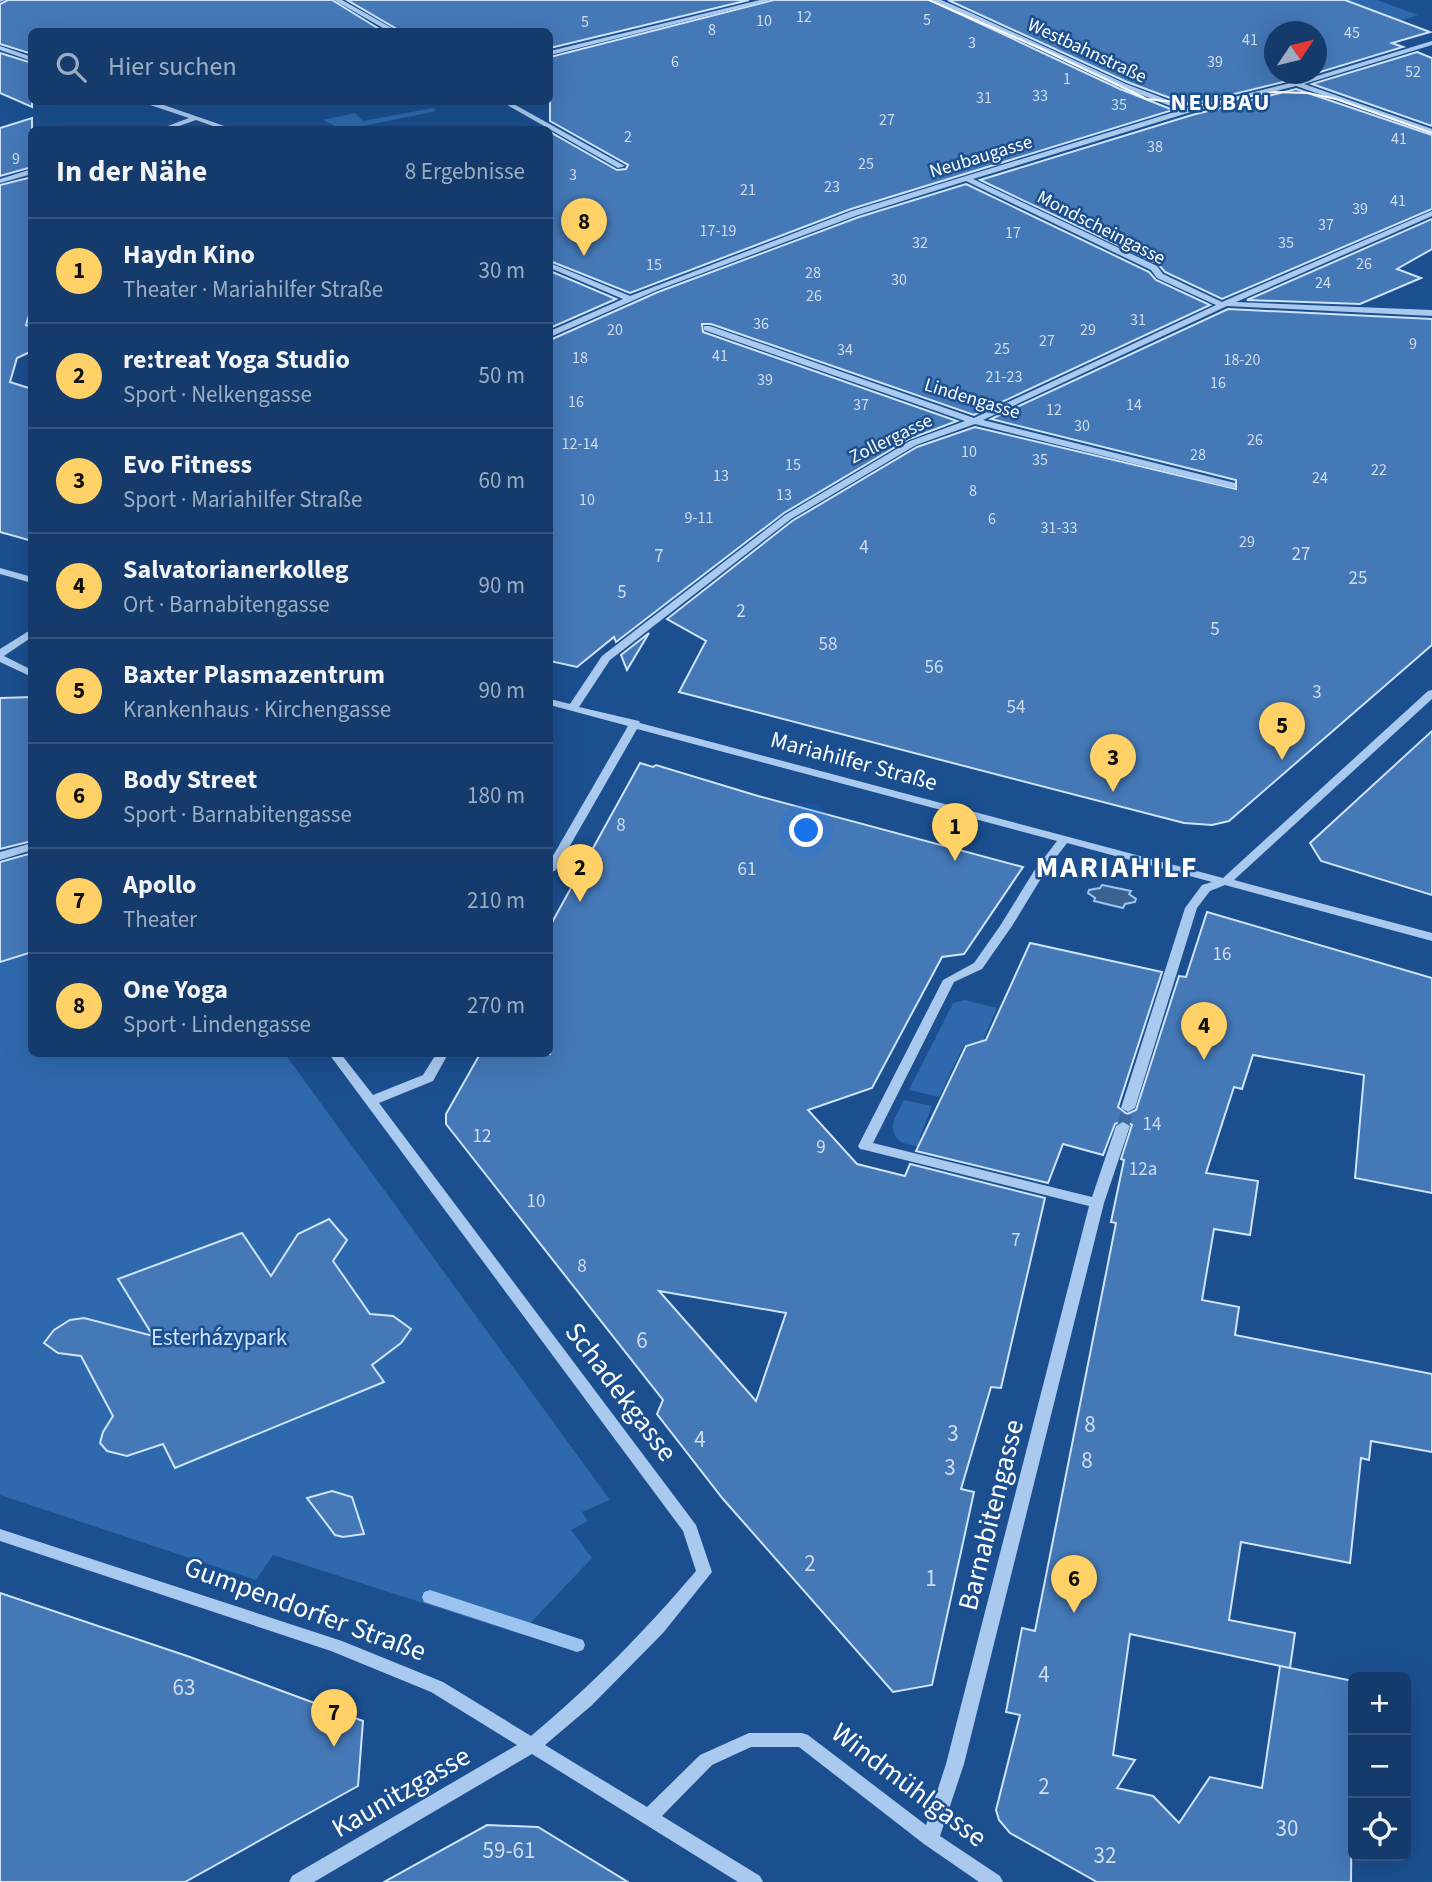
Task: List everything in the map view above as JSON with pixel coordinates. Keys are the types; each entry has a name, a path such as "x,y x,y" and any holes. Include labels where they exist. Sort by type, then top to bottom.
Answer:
{"street":[{"path":"339,1 356,0"},
{"path":"553,52 768,0"},
{"name":"Westbahnstraße","path":"935,0 1132,90 1188,110"},
{"path":"339,1 389,28"},
{"name":"Neubaugasse","path":"1327,75 1432,43"},
{"path":"0,48 28,58"},
{"path":"1296,84 1432,131"},
{"name":"Neubaugasse","path":"553,333 628,298 759,247 965,178 1188,110 1296,84"},
{"path":"158,105 220,126"},
{"path":"511,105 549,126"},
{"path":"172,126 195,118"},
{"path":"553,128 621,166"},
{"path":"0,181 28,172"},
{"name":"Mondscheingasse","path":"965,178 1154,268 1160,276 1225,304 1432,313"},
{"name":"Zollergasse","path":"573,708 606,658 725,563 788,517 866,469 913,443 974,421 1225,304 1432,213"},
{"path":"553,266 628,298"},
{"name":"Lindengasse","path":"707,328 974,421 1232,485"},
{"path":"0,570 28,579"},
{"path":"28,635 0,656 28,672"},
{"path":"1128,1108 1191,908 1206,887 1226,881 1432,693"},
{"name":"Mariahilfer Straße","path":"553,703 1432,937"},
{"path":"553,865 635,723"},
{"path":"1064,839 1040,870 1000,936 978,966 949,980 865,1146 1097,1203"},
{"path":"0,856 28,847"},
{"name":"Schadekgasse","path":"337,1057 690,1529 704,1572 657,1628 594,1692 531,1746"},
{"path":"371,1101 428,1078 440,1057"},
{"name":"Barnabitengasse","path":"930,1839 955,1764 1097,1203 1123,1126"},
{"name":"Gumpendorfer Straße","path":"0,1535 337,1646 438,1687 754,1882"},
{"name":"Windmühlgasse","path":"649,1818 706,1760 749,1740 802,1740 930,1839 994,1882"},
{"name":"Kaunitzgasse","path":"298,1882 531,1746"}],"green space":[{"path":"1346,0 1377,0 1418,15 1400,21"},
{"path":"433,108 437,111 363,126 335,126 323,120 355,113 363,121"},
{"name":"Esterházypark","path":"28,953 28,1057 287,1057 610,1500 582,1512 588,1521 571,1530 592,1558 520,1634 273,1555 256,1580 0,1495 0,962"},
{"path":"965,1000 997,1008 983,1040 964,1045 939,1097 909,1090 953,1003"},
{"path":"904,1100 932,1106 919,1139 1042,1170 1039,1178 903,1143 894,1133 893,1123"}],"shaded area":[{"path":"1102,885 1131,891 1129,894 1136,899 1135,902 1125,904 1123,908 1094,901 1095,898 1088,893 1089,890"}],"building":[{"path":"8,0 332,0 378,28 28,28 28,53 0,44 0,4"},
{"path":"347,0 749,0 553,47 553,28 395,28"},
{"path":"774,0 930,0 1120,89 1173,110 851,209 630,293 553,262 553,134 617,170 626,169 628,165 550,121 550,105 553,105 553,56"},
{"path":"948,0 1345,0 1430,32 1392,43 1403,47 1327,70 1327,21 1264,21 1264,84 1275,84 1189,105 1127,82"},
{"path":"1417,52 1432,58 1432,126 1312,84 1327,84 1327,79"},
{"path":"0,53 28,62 28,105 32,107 0,93"},
{"path":"1296,89 1432,135 1432,209 1222,299 1165,272 1158,264 980,180 1192,115"},
{"path":"32,118 32,126 28,126 28,168 0,176 0,128"},
{"path":"28,178 28,353 17,358 10,382 28,388 28,540 0,532 0,185"},
{"path":"966,184 1149,272 1156,280 1210,305 974,415 711,324 702,324 703,332 957,421 909,439 784,513 616,642 614,637 577,667 553,662 553,339 658,292 859,217"},
{"path":"1432,219 1432,249 1397,269 1421,278 1360,304 1247,300"},
{"path":"553,272 616,299 553,327"},
{"path":"1228,309 1432,319 1432,645 1229,821 1212,825 1184,823 679,692 706,641 667,619 792,521 917,447 975,427 1236,489 1236,480 991,419"},
{"path":"649,633 627,670 621,655"},
{"path":"28,697 28,842 0,849 0,698"},
{"path":"1432,731 1432,895 1321,861 1310,843"},
{"path":"640,763 653,767 656,765 758,796 1023,867 964,954 942,957 872,1088 808,1110 857,1164 905,1176 910,1164 1045,1198 1001,1388 991,1387 961,1489 974,1492 932,1685 893,1692 723,1499 657,1414 663,1400 446,1124 446,1114 478,1057 553,1057 553,921","holes":["659,1291 786,1313 756,1401"]},
{"path":"28,854 28,953 0,962 0,862"},
{"path":"1207,912 1432,978 1432,1193 1355,1178 1364,1075 1253,1055 1242,1089 1234,1087 1206,1173 1258,1181 1250,1235 1214,1229 1202,1300 1239,1307 1235,1335 1432,1374 1432,1452 1371,1441 1369,1460 1361,1458 1350,1563 1241,1542 1229,1620 1295,1633 1290,1668 1348,1680 1348,1861 1351,1861 1351,1882 1097,1882 1010,1833 999,1820 996,1810 1020,1715 1006,1712 1022,1628 1035,1631 1116,1223 1111,1222 1124,1160 1121,1159 1132,1125 1124,1120 1115,1124 1103,1155 1063,1144 1048,1183 916,1151 966,1046 986,1040 1030,943 1162,972 1118,1107 1127,1114 1136,1110 1179,976 1186,977","holes":["1130,1634 1290,1668 1280,1666 1262,1788 1210,1777 1179,1823 1153,1796 1117,1788 1135,1760 1113,1755"]},
{"path":"329,1219 347,1240 333,1261 370,1314 393,1316 411,1329 401,1343 372,1365 384,1382 175,1468 163,1444 127,1456 107,1451 100,1443 113,1416 81,1356 58,1353 44,1343 54,1330 70,1320 84,1318 153,1336 118,1279 242,1233 271,1276 298,1234"},
{"path":"332,1491 352,1497 364,1534 343,1537 335,1535 307,1498"},
{"path":"0,1593 190,1657 363,1721 358,1786 185,1882 0,1882"},
{"path":"487,1825 538,1827 628,1882 384,1882"}],"waterway":[{"path":"430,1597 577,1645"}],"tunnel":[{"path":"1123,1126 1128,1108"}],"tram line":[{"path":"929,0 1042,49 1147,99 1201,105 1274,92 1308,93 1336,99 1432,133"}],"place":[{"name":"One Yoga","path":"584,256"},
{"name":"Baxter Plasmazentrum","path":"1282,760"},
{"name":"Evo Fitness","path":"1113,792"},
{"name":"Haydn Kino","path":"955,861"},
{"name":"re:treat Yoga Studio","path":"580,902"},
{"name":"Salvatorianerkolleg","path":"1204,1060"},
{"name":"Body Street","path":"1074,1613"},
{"name":"Apollo","path":"334,1747"}],"district":[{"name":"NEUBAU","path":"1221,102"},
{"name":"MARIAHILF","path":"1117,867"}]}
